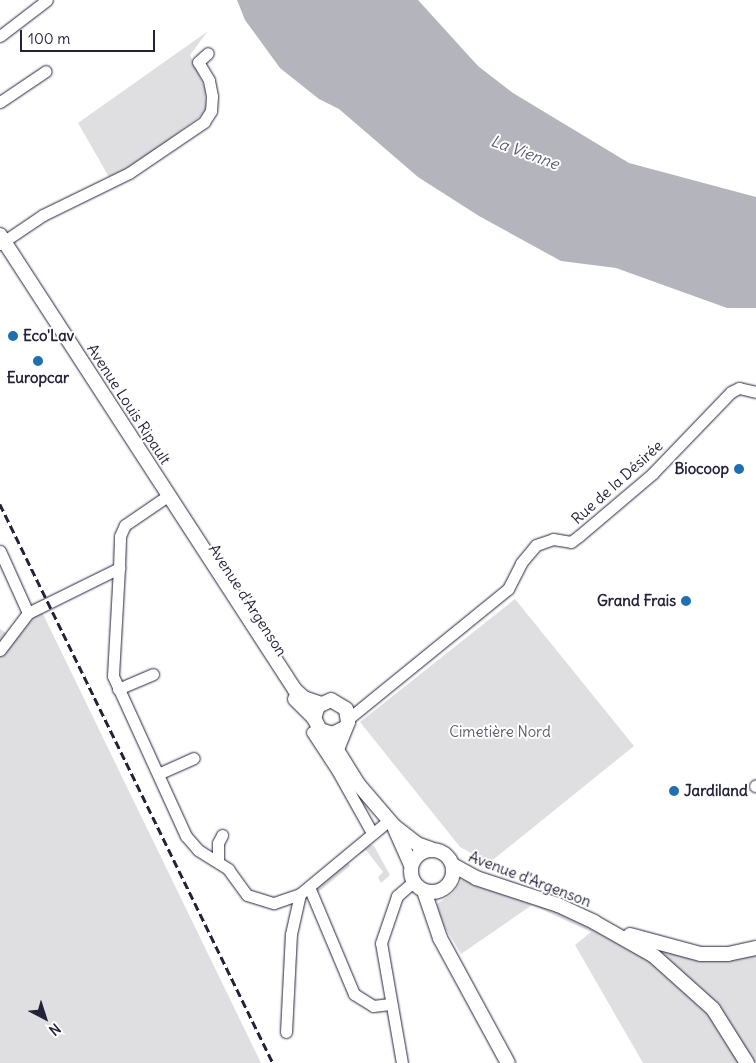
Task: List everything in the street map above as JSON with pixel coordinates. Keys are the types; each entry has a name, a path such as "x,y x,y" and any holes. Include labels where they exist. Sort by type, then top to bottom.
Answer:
{"main road":[{"name":"Avenue Louis Ripault","path":"1,242 164,495"},
{"name":"Avenue d'Argenson","path":"164,495 295,690 304,698 321,704"},
{"name":"Avenue d'Argenson","path":"164,495 289,694 314,718"},
{"path":"338,748 347,723 342,704 331,700 321,704 314,718 318,728 327,734 338,748 358,784 391,823 417,844 445,854 453,865 452,877 446,887 436,892 424,891"},
{"path":"327,734 337,734 347,723"},
{"path":"391,823 411,865 413,882 424,891 440,938 508,1063"},
{"path":"411,865 417,856 431,850"},
{"name":"Avenue d'Argenson","path":"453,865 476,878 558,905 594,922 654,956 700,994 725,1023 747,1063"},
{"path":"594,922 668,948 701,954 728,954 756,948"}],"street":[{"path":"0,36 47,0"},
{"path":"1,242 43,215 129,174 204,122 211,112 212,96 209,80 198,62 208,53"},
{"path":"0,102 46,71"},
{"name":"Rue de la Désirée","path":"347,723 361,706 508,589 521,563 536,545 553,539 570,542 579,536 652,474 731,392 740,388 756,392"},
{"path":"164,495 125,525 120,536 113,670 118,689 189,842 218,860 247,895 262,902 274,904 304,891 372,833 391,823"},
{"path":"0,551 28,613"},
{"path":"0,650 28,613 119,568"},
{"path":"118,689 153,674"},
{"path":"342,704 361,706"},
{"path":"312,732 338,770 372,833"},
{"path":"158,774 194,758"},
{"path":"218,860 218,843 222,834"},
{"path":"402,1063 390,1004 381,937 397,896 413,882"},
{"path":"304,891 354,994 373,1006 390,1004"},
{"path":"286,1032 291,934 304,891"}],"green space":[{"path":"208,31 190,55 205,88 206,108 202,115 140,161 109,177 78,123"},
{"name":"Cimetière Nord","path":"515,599 634,746 489,863 460,847 360,722"},
{"path":"41,610 261,1063 0,1063 0,629 14,638"},
{"path":"365,843 374,846 390,875 381,883 378,877 383,872 366,850 360,854 357,851"},
{"path":"350,857 347,862 350,866 316,894 318,885"},
{"path":"463,878 561,913 645,955 702,1001 744,1063 643,1063 575,945 591,932 532,905 461,954 443,924 437,904 453,893"},
{"path":"658,947 756,952 756,1063 749,1063 742,1046 655,953"}],"water":[{"name":"La Vienne","path":"237,0 418,0 478,66 513,93 629,163 756,197 756,308 727,308 616,268 561,261 479,216 418,177 339,109 319,99 280,68 245,20"}],"railway":[{"path":"0,504 273,1063"}],"place":[{"name":"Eco'Lav","path":"13,336"},
{"name":"Europcar","path":"38,361"},
{"name":"Biocoop","path":"739,469"},
{"name":"Grand Frais","path":"686,601"},
{"name":"Jardiland","path":"674,791"}]}
